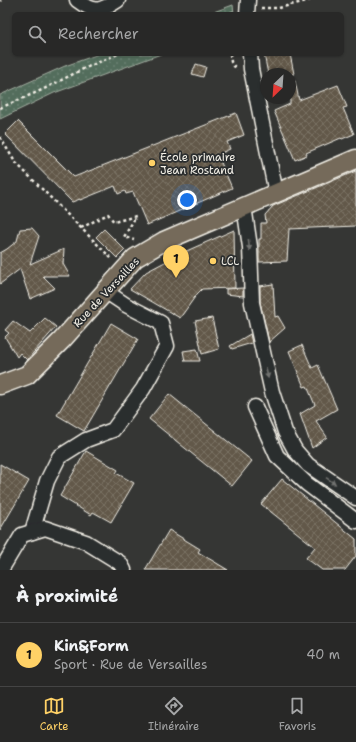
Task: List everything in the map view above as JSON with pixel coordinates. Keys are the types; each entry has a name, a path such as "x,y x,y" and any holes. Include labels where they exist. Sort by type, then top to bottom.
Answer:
{"main road":[{"name":"Rue de Versailles","path":"0,385 27,375 62,340 135,258 164,241 356,159"}],"street":[{"path":"77,0 93,10 104,9 118,0"},
{"path":"250,56 251,69 276,193"},
{"path":"244,206 250,247 252,303 272,392 285,432 295,450 308,465 356,498"},
{"path":"32,532 47,481 59,457 86,440 113,430 143,389 168,346 161,323 126,305 105,291"},
{"path":"255,407 277,456 307,484 356,521"},
{"path":"1,570 22,535 45,528 86,542 120,563 124,570"}],"path":[{"path":"247,7 279,8 310,0"},
{"path":"0,108 113,56"},
{"path":"0,137 15,162 123,271"},
{"path":"81,228 108,214 114,222 136,216 124,236 154,247"}],"green space":[{"path":"233,5 234,12 214,12"},
{"path":"93,56 156,56 54,93 0,119 0,95 65,66"}],"building":[{"path":"264,56 290,56 293,68 267,68"},
{"path":"196,64 206,67 203,77 192,74"},
{"path":"338,85 347,107 343,108 354,134 306,153 307,155 295,160 274,111 290,104 296,104 296,86 299,100"},
{"name":"École primaire Jean Rostand","path":"236,113 244,135 227,142 230,149 223,152 224,156 219,158 232,188 147,225 133,192 126,194 125,191 118,194 115,186 72,202 5,134 18,121 74,177"},
{"path":"356,171 356,226 289,229 287,261 259,262 261,223 266,223 265,215 273,206"},
{"path":"32,228 39,236 30,264 64,249 63,264 70,276 43,276 55,288 30,299 20,269 0,284 0,253 17,241 20,229"},
{"path":"104,229 125,250 117,258 96,237"},
{"path":"234,230 235,288 202,289 180,318 130,289 146,272 182,253"},
{"path":"273,284 275,317 278,316 285,328 269,342 260,302 260,286"},
{"path":"243,288 243,296 226,294 226,289"},
{"path":"45,318 56,327 27,360 20,353 17,357 5,337 9,333 5,330 13,321 30,333"},
{"path":"212,318 219,349 202,354 195,321"},
{"path":"111,323 138,339 84,431 57,415"},
{"path":"250,334 252,343 232,349 230,346"},
{"path":"302,345 312,368 318,365 337,409 316,421 327,437 312,448 300,414 315,405 307,386 304,387 289,351"},
{"path":"197,349 200,361 185,361 183,351"},
{"path":"169,394 252,461 232,486 149,419"},
{"path":"86,451 118,470 116,473 134,483 111,522 93,512 91,515 60,496"},
{"path":"0,464 29,481 0,530"},
{"path":"282,479 356,539 356,556 345,570 322,570 306,558 315,547 261,504"},
{"path":"169,530 200,549 198,552 228,570 145,570"}],"place":[{"name":"École primaire Jean Rostand","path":"152,163"},
{"name":"LCL","path":"213,261"},
{"name":"Kin&Form","path":"176,278"}]}
